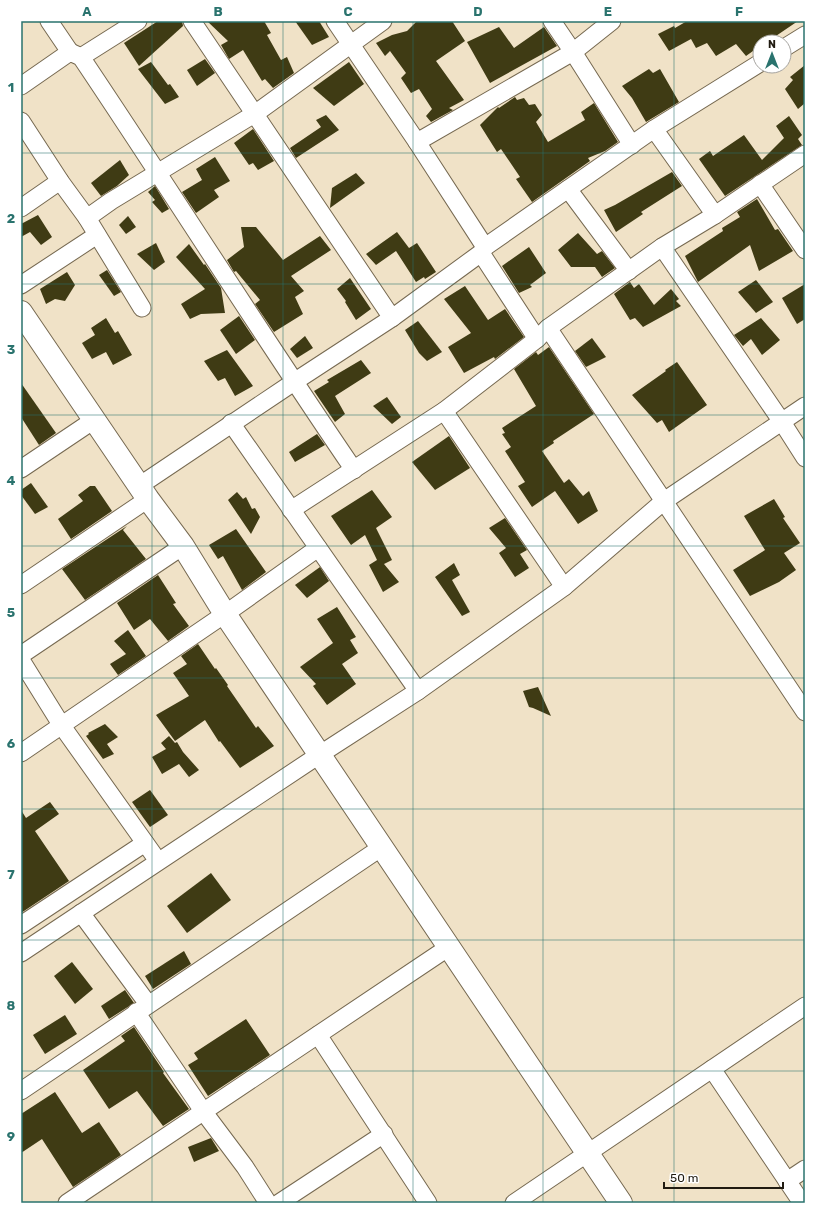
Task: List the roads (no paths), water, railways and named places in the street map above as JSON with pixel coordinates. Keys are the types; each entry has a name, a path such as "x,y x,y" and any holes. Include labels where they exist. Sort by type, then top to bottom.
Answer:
{"main road":[{"path":"21,312 143,492 183,546 225,614 621,1203"}],"street":[{"path":"49,21 76,54 159,172 294,382 354,470"},
{"path":"21,86 76,54 138,21"},
{"path":"192,21 256,113 392,318"},
{"path":"335,21 417,142 483,250 664,501 805,712"},
{"path":"87,218 111,201 256,113 383,21"},
{"path":"552,21 574,52 632,145"},
{"path":"417,142 574,52 612,21"},
{"path":"792,43 805,35"},
{"path":"21,584 143,492 231,423 392,318 483,250 654,129 752,68"},
{"path":"21,121 60,181 87,218 142,308"},
{"path":"654,129 715,215"},
{"path":"291,510 444,411 542,333 662,247 715,215 805,154"},
{"path":"21,208 60,181"},
{"path":"760,184 805,250"},
{"path":"568,190 630,271"},
{"path":"21,285 97,234"},
{"path":"662,247 805,458"},
{"path":"21,953 158,861 418,691 564,586 664,501 805,406"},
{"path":"444,411 564,586"},
{"path":"21,469 94,420"},
{"path":"231,423 418,691"},
{"path":"21,655 183,546"},
{"path":"21,753 225,614 318,548"},
{"path":"21,660 62,726 158,861"},
{"path":"21,925 145,843"},
{"path":"21,1091 382,847"},
{"path":"81,913 142,1008 204,1111 245,1167 268,1203"},
{"path":"67,1203 449,948"},
{"path":"514,1203 805,1006"},
{"path":"318,1035 428,1203"},
{"path":"712,1069 802,1203"},
{"path":"279,1203 384,1134"},
{"path":"787,1181 805,1169"}]}
